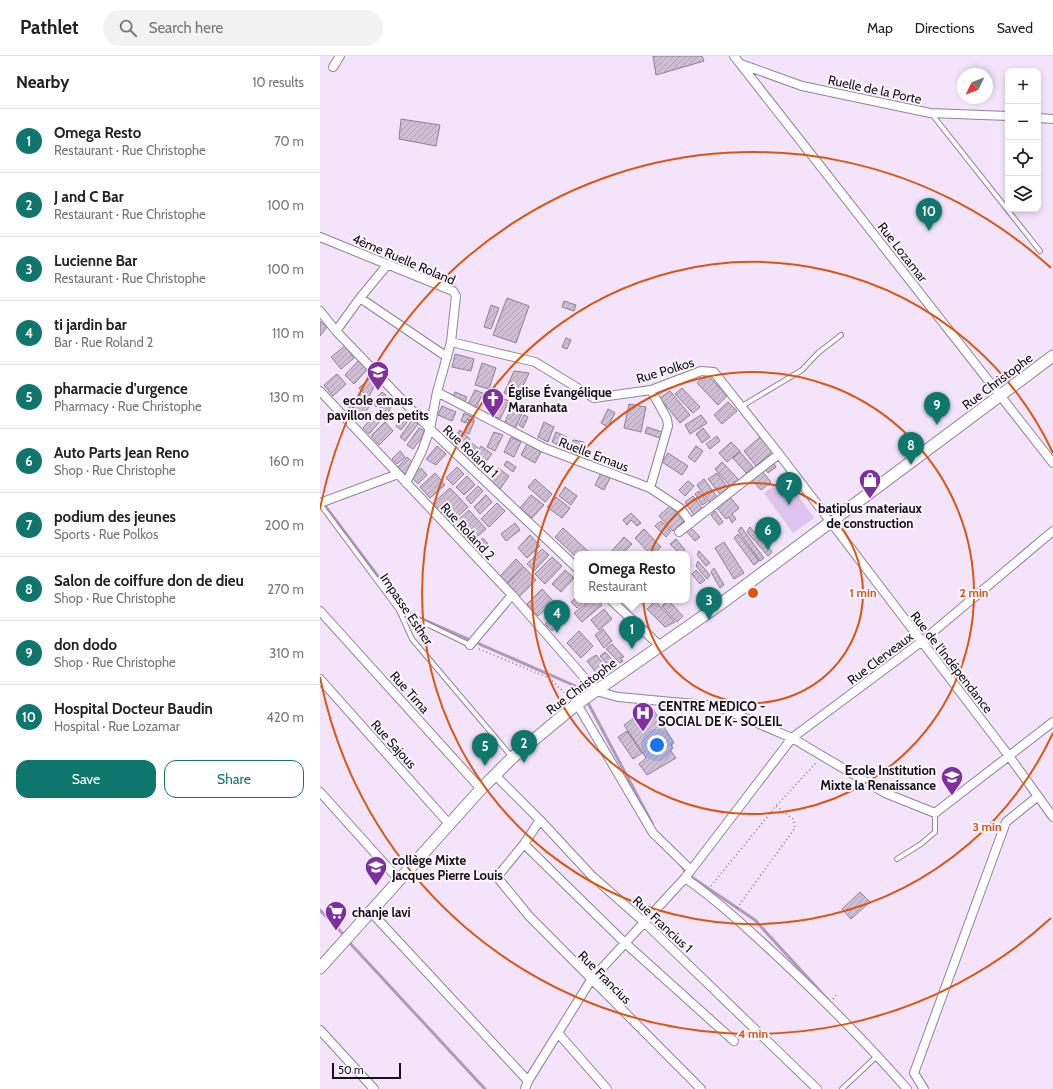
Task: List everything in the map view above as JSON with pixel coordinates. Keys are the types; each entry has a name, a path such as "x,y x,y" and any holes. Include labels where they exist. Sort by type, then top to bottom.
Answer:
{"street":[{"path":"332,67 340,56"},
{"name":"Rue Lozamar","path":"734,56 1053,463"},
{"name":"Ruelle de la Porte","path":"740,64 802,86 930,113 1005,116"},
{"path":"1041,118 1053,119"},
{"name":"4ème Ruelle Roland","path":"320,237 453,291 455,293 451,342"},
{"path":"336,331 360,298 388,264"},
{"path":"360,298 447,357"},
{"name":"Rue Roland 1","path":"320,311 336,331 430,429 574,565"},
{"path":"406,483 422,451 430,429 437,392 451,342"},
{"name":"Rue Polkos","path":"451,342 535,362 594,398 651,390 701,371 714,372 831,522"},
{"name":"Rue Christophe","path":"320,968 481,789 512,758 577,704 722,603 1053,356"},
{"path":"650,488 668,426 667,419 651,390"},
{"name":"Rue Roland 2","path":"320,391 512,596 596,691"},
{"name":"Ruelle Emaus","path":"437,392 544,448 650,488 680,508 691,523"},
{"path":"679,532 779,454"},
{"path":"321,503 398,474"},
{"name":"Rue de l'Indépendance","path":"831,522 1009,756 1037,797 1053,817"},
{"name":"Rue Clerveaux","path":"524,1089 591,980 643,921 685,878 792,738 921,642 1053,531"},
{"path":"470,645 476,636 512,596"},
{"path":"614,603 659,646"},
{"name":"Rue Tima","path":"320,610 481,789"},
{"name":"Rue Sajous","path":"320,679 450,825"},
{"path":"596,691 618,697 717,706 792,738 885,793 935,813 1053,722"},
{"path":"577,704 653,833 691,870"},
{"name":"Rue Francius 1","path":"495,775 540,820 591,875 643,921 817,1089"},
{"path":"320,792 399,880"},
{"path":"924,1089 914,1074 1006,822 1037,797"},
{"path":"320,806 328,801"},
{"path":"540,820 524,844 624,942 734,1041"},
{"name":"Rue Francius","path":"524,844 497,877 529,916 701,1089"},
{"path":"685,878 706,892 823,998 907,1089"},
{"path":"370,911 528,1081"},
{"path":"320,1030 374,1089"},
{"path":"558,1033 607,1089"}],"lane":[{"path":"930,113 1040,251"},
{"path":"741,406 802,370 818,353 841,335"},
{"name":"Impasse Esther","path":"321,503 400,610 412,639 512,758"},
{"path":"400,610 470,645"},
{"path":"897,859 921,844 935,832 935,813"},
{"path":"842,1089 878,1056"}],"path":[{"path":"470,645 549,678 577,704"},
{"path":"706,892 776,806 822,756"},
{"path":"742,901 795,828 794,819 776,806"}],"shaded area":[{"path":"785,477 814,518 793,533 764,493"}],"building":[{"path":"653,56 702,56 704,61 656,75"},
{"path":"401,119 440,125 436,146 399,139"},
{"path":"507,298 529,306 516,343 493,335"},
{"path":"564,301 576,305 574,311 562,307"},
{"path":"491,305 499,308 491,329 484,327"},
{"path":"320,321 327,327 320,336"},
{"path":"566,338 571,340 567,349 562,347"},
{"path":"345,346 354,358 341,369 331,357"},
{"path":"455,354 474,359 471,371 452,367"},
{"path":"359,360 368,369 354,384 345,375"},
{"path":"482,363 496,368 489,389 475,385"},
{"path":"514,371 529,373 517,399 504,393"},
{"path":"337,374 346,384 333,396 324,385"},
{"path":"707,374 727,396 718,405 697,383"},
{"path":"369,379 375,385 368,398 359,388"},
{"path":"682,388 700,407 693,413 675,394"},
{"path":"475,390 485,394 483,398 481,397 476,408 468,404"},
{"path":"670,391 690,415 680,423 660,398"},
{"path":"382,392 386,395 376,407 373,402"},
{"path":"455,392 467,397 465,402 453,396"},
{"path":"360,394 372,404 357,421 346,411"},
{"path":"499,397 509,401 500,419 491,415"},
{"path":"384,402 391,407 387,415 379,410"},
{"path":"728,402 737,411 722,424 714,415"},
{"path":"629,404 646,407 641,432 624,428"},
{"path":"442,406 456,412 452,421 438,415"},
{"path":"512,406 523,411 515,429 504,424"},
{"path":"608,409 615,413 608,427 601,423"},
{"path":"405,413 411,417 401,430 396,426"},
{"path":"464,413 474,418 474,422 467,419 466,423 461,421"},
{"path":"375,414 381,420 369,434 363,428"},
{"path":"524,415 528,417 523,428 519,425"},
{"path":"701,415 707,423 690,434 685,425"},
{"path":"412,420 418,424 405,441 400,437"},
{"path":"469,420 474,422 469,434 464,432"},
{"path":"385,422 393,431 379,445 371,436"},
{"path":"544,422 554,427 548,442 538,437"},
{"path":"647,427 662,432 660,438 645,433"},
{"path":"419,428 426,432 413,449 407,445"},
{"path":"703,428 710,437 702,443 696,434"},
{"path":"460,430 470,439 459,451 449,443"},
{"path":"494,432 503,435 495,451 487,447"},
{"path":"556,432 567,437 563,447 552,442"},
{"path":"717,436 720,441 710,449 706,444"},
{"path":"511,437 521,442 514,457 504,452"},
{"path":"760,437 773,452 756,466 744,451"},
{"path":"573,440 584,442 582,457 571,452"},
{"path":"731,442 740,451 727,462 719,453"},
{"path":"472,443 478,448 469,458 463,453"},
{"path":"527,444 541,452 535,463 521,455"},
{"path":"437,446 446,454 436,465 426,459"},
{"path":"481,446 492,454 481,468 471,461"},
{"path":"696,446 703,451 695,462 688,457"},
{"path":"400,451 405,457 397,464 392,459"},
{"path":"740,452 753,467 746,473 733,458"},
{"path":"668,453 688,466 682,475 662,462"},
{"path":"407,457 414,464 405,474 398,467"},
{"path":"507,461 516,467 513,472 504,465"},
{"path":"722,462 739,480 731,487 715,469"},
{"path":"773,462 776,467 768,473 765,469"},
{"path":"457,467 464,474 453,485 446,478"},
{"path":"421,468 427,475 418,484 411,477"},
{"path":"498,468 509,476 500,489 488,481"},
{"path":"762,471 771,482 761,490 751,479"},
{"path":"435,473 445,485 430,498 420,487"},
{"path":"601,473 610,478 604,490 595,485"},
{"path":"717,473 728,488 720,494 708,479"},
{"path":"467,476 475,485 464,495 456,487"},
{"path":"535,479 552,494 545,502 528,487"},
{"path":"704,479 717,497 710,503 697,485"},
{"path":"688,481 694,486 685,496 679,490"},
{"path":"478,486 483,491 471,504 466,498"},
{"path":"565,487 577,496 571,505 559,496"},
{"path":"450,488 468,507 451,523 433,503"},
{"path":"699,491 707,502 702,505 695,494"},
{"path":"486,495 492,502 480,514 474,507"},
{"path":"531,495 544,505 532,518 520,508"},
{"path":"693,496 702,508 694,515 685,502"},
{"path":"556,497 570,508 562,518 547,507"},
{"path":"730,497 739,508 732,514 736,519 732,523 729,517 726,519 717,508"},
{"path":"497,503 505,511 489,527 481,519"},
{"path":"670,506 684,521 673,531 659,516"},
{"path":"469,510 486,529 470,543 453,525"},
{"path":"715,511 723,522 719,525 711,515"},
{"path":"631,513 641,523 637,526 631,520 627,525 623,520"},
{"path":"661,521 671,531 666,537 655,526"},
{"path":"515,523 520,530 506,541 501,534"},
{"path":"690,527 700,537 695,541 686,531"},
{"path":"741,527 764,558 760,561 738,531"},
{"path":"750,527 772,552 768,556 747,532"},
{"path":"563,528 588,551 574,551 574,555 555,537"},
{"path":"644,529 661,547 657,551 647,551 635,538"},
{"path":"738,534 759,561 754,565 734,538"},
{"path":"530,535 540,546 527,558 518,548"},
{"path":"624,537 632,544 625,551 612,551"},
{"path":"483,538 489,545 481,552 475,545"},
{"path":"676,539 685,550 677,551 670,544"},
{"path":"724,542 744,573 734,579 715,548"},
{"path":"542,549 549,555 534,571 527,564"},
{"path":"699,551 710,563 706,566 697,555"},
{"path":"552,557 562,566 545,584 535,574"},
{"path":"516,559 523,566 507,583 500,576"},
{"path":"698,561 710,575 707,579 696,566"},
{"path":"524,567 536,580 518,598 505,586"},
{"path":"714,568 724,585 720,588 711,572"},
{"path":"565,570 574,578 561,592 552,584"},
{"path":"696,570 705,580 700,584 692,574"},
{"path":"542,589 554,602 538,616 527,604"},
{"path":"574,600 574,603 583,603 577,608 571,602"},
{"path":"586,603 600,603 602,605 582,622 574,613"},
{"path":"653,603 657,603 675,622 665,627 647,609"},
{"path":"665,603 671,603 683,616 677,622 662,606"},
{"path":"561,609 568,616 552,631 545,624"},
{"path":"604,609 612,619 599,630 591,620"},
{"path":"603,629 612,641 604,648 595,635"},
{"path":"579,631 593,646 581,658 567,643"},
{"path":"612,644 624,657 620,658 623,661 620,663 606,649"},
{"path":"605,652 616,664 612,670 600,656"},
{"path":"596,655 607,668 598,675 587,661"},
{"path":"651,706 674,743 671,745 673,748 670,750 676,758 647,775 639,764 646,758 624,725"},
{"path":"627,731 642,753 633,759 618,737"},
{"path":"860,892 870,902 851,919 842,909"}],"waterway":[{"path":"323,503 404,611 580,688 584,696"},
{"path":"587,701 652,823"},
{"path":"681,865 687,874 755,920 829,1001"},
{"path":"320,910 345,936"},
{"path":"348,941 485,1089"}],"place":[{"name":"Hospital Docteur Baudin","path":"929,231"},
{"name":"ecole emaus pavillon des petits","path":"378,392"},
{"name":"Église Évangélique Maranhata","path":"493,418"},
{"name":"don dodo","path":"937,425"},
{"name":"Salon de coiffure don de dieu","path":"911,465"},
{"name":"batiplus materiaux de construction","path":"870,500"},
{"name":"podium des jeunes","path":"789,505"},
{"name":"Auto Parts Jean Reno","path":"768,550"},
{"name":"Lucienne Bar","path":"709,620"},
{"name":"ti jardin bar","path":"557,633"},
{"name":"Omega Resto","path":"632,649"},
{"name":"CENTRE MEDICO - SOCIAL DE K- SOLEIL","path":"643,732"},
{"name":"J and C Bar","path":"524,763"},
{"name":"pharmacie d'urgence","path":"485,766"},
{"name":"Ecole Institution Mixte la Renaissance","path":"952,796"},
{"name":"collège Mixte Jacques Pierre Louis","path":"376,886"},
{"name":"chanje lavi","path":"336,932"}]}
